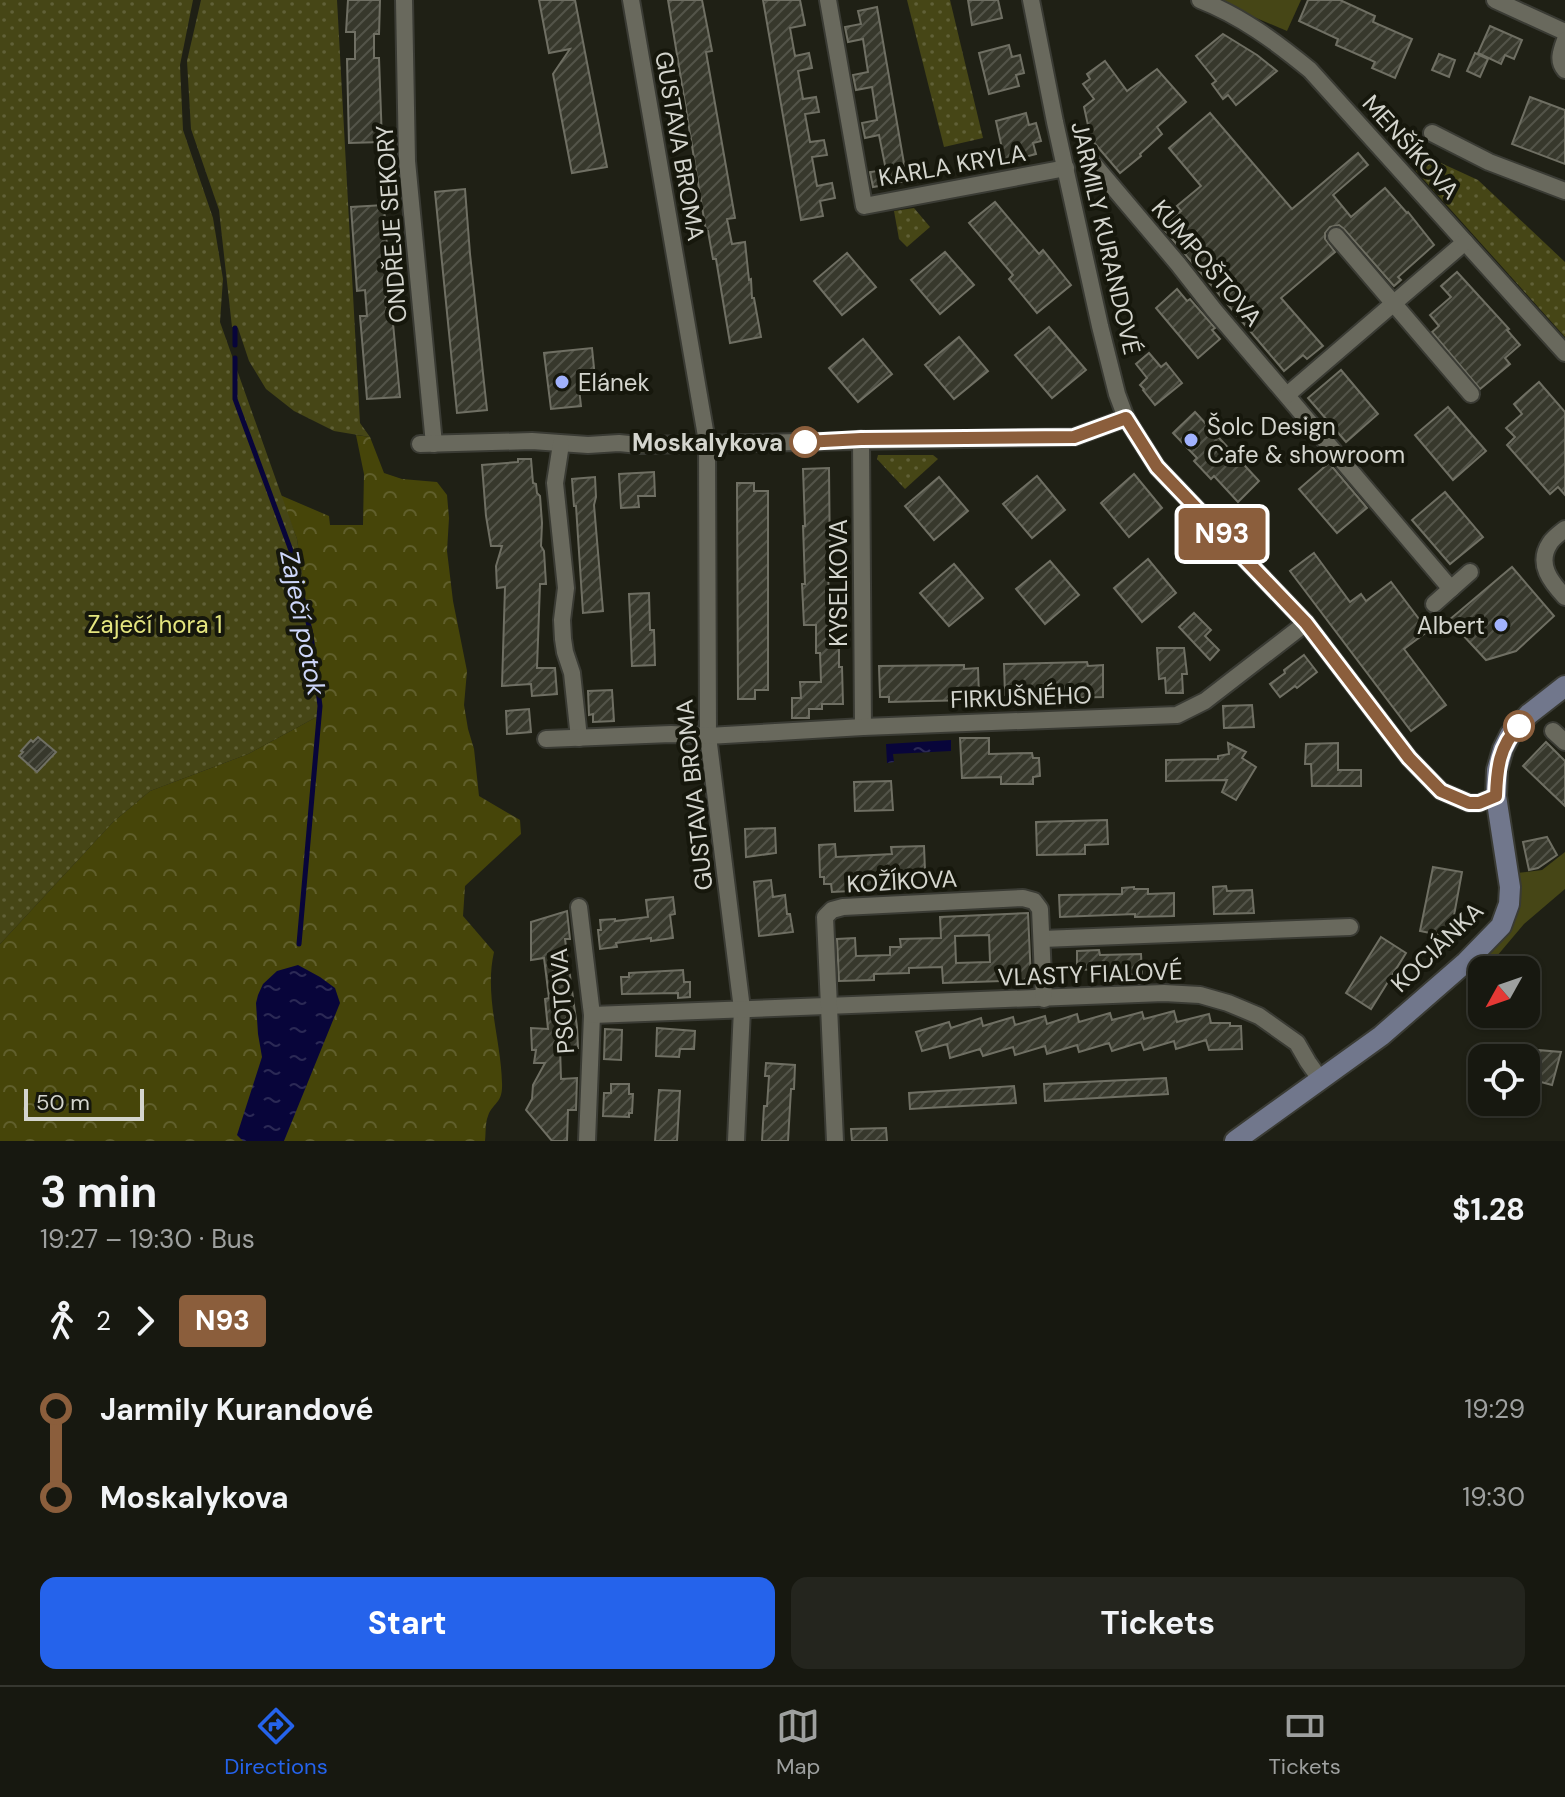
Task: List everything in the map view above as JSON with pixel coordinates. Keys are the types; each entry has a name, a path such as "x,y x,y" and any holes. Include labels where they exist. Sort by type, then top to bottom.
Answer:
{"street":[{"name":"ONDŘEJE SEKORY","path":"404,0 407,161 427,444 532,441 561,444"},
{"name":"GUSTAVA BROMA","path":"631,0 707,442 708,736 742,1009 736,1141"},
{"name":"KARLA KRYLA","path":"828,0 864,206 1066,168"},
{"name":"JARMILY KURANDOVÉ","path":"1031,0 1104,340 1126,418 1157,467 1306,623 1409,758 1441,791 1469,803 1479,803 1496,796"},
{"name":"MENŠÍKOVA","path":"1200,0 1226,10 1281,46 1310,70 1565,353"},
{"path":"1495,0 1565,32"},
{"path":"1565,40 1559,55 1565,70"},
{"path":"1432,133 1489,162 1565,191"},
{"name":"KUMPOŠTOVA","path":"1091,161 1451,589"},
{"path":"1336,236 1471,394"},
{"path":"1287,395 1465,242"},
{"path":"579,738 572,673 563,639 566,588 555,483 561,444 1074,437 1126,418"},
{"name":"KYSELKOVA","path":"861,439 863,727"},
{"path":"1565,529 1550,542 1544,560 1548,578 1565,597"},
{"path":"1434,604 1470,572"},
{"name":"FIRKUŠNÉHO","path":"708,736 1177,715 1205,701 1306,623"},
{"name":"KOCIÁNKA","path":"1235,1141 1381,1036 1466,962 1501,926 1509,904 1510,887 1496,796 1497,770 1510,735 1529,714 1565,686"},
{"path":"546,739 671,734 708,736"},
{"name":"KOŽÍKOVA","path":"828,1006 825,917 832,910 1023,898 1034,901 1040,909 1044,999"},
{"name":"PSOTOVA","path":"579,907 592,1015 587,1141"},
{"path":"1042,939 1350,927"},
{"name":"VLASTY FIALOVÉ","path":"592,1015 1164,993 1200,995 1259,1016 1297,1043 1320,1079"},
{"path":"828,1006 835,1141"}],"green space":[{"name":"Zaječí hora 1","path":"0,0 193,0 180,65 183,130 213,218 223,279 220,322 297,539 322,714 248,754 150,791 113,822 0,944"},
{"path":"201,0 337,0 360,423 370,437 334,431 294,411 266,389 249,361 238,328 232,327 219,210 191,129 187,61"},
{"path":"907,0 950,0 983,138 944,147"},
{"path":"1214,0 1301,0 1287,31"},
{"path":"1430,158 1478,180 1565,262 1565,337 1416,171"},
{"path":"914,208 930,227 907,247 899,239 894,211"},
{"path":"356,435 370,437 384,473 402,479 437,482 447,495 447,551 467,671 464,705 474,749 479,796 520,820 521,834 465,886 463,916 494,952 491,985 502,1090 487,1119 485,1141 0,1141 0,944 113,822 150,791 248,754 322,714 297,539 280,495 329,516 330,525 363,525 364,474"},
{"path":"878,455 933,455 938,459 905,489 877,459"},
{"path":"1565,852 1565,889 1524,924 1497,956 1475,956 1517,873 1542,870"}],"water":[{"path":"951,740 951,751 893,754 894,762 887,763 886,744"},
{"path":"298,965 335,988 340,1003 284,1141 243,1141 237,1135 262,1057 256,1003 258,995 263,984 277,971"}],"building":[{"path":"348,0 380,0 379,34 374,34 374,58 379,58 382,142 349,143 347,59 355,59 355,32 346,32"},
{"path":"539,0 575,0 607,167 572,173 553,74 570,49 549,53"},
{"path":"668,0 702,0 712,51 706,52 735,218 727,219 732,244 745,242 761,337 730,343 716,259 713,259 706,231"},
{"path":"763,0 800,0 805,25 790,28 795,56 809,53 812,68 798,71 803,99 816,97 819,112 805,114 810,142 824,140 827,155 812,157 817,186 832,183 835,198 820,201 823,216 801,220"},
{"path":"968,0 998,0 1002,18 972,25"},
{"path":"1308,0 1340,0 1375,16 1373,22 1412,39 1395,78 1372,68 1375,62 1336,45 1338,39 1299,21"},
{"path":"877,7 907,181 873,187 870,172 886,170 879,135 865,138 862,123 877,120 872,87 856,90 853,75 868,72 863,39 848,42 845,27 861,24 858,11"},
{"path":"1490,26 1522,40 1514,59 1505,55 1501,64 1478,53"},
{"path":"1223,34 1277,71 1236,105 1228,95 1223,99 1212,84 1216,81 1196,56"},
{"path":"1009,45 1012,57 1020,55 1024,73 1016,75 1019,86 989,94 979,53"},
{"path":"1475,53 1488,59 1480,77 1467,71"},
{"path":"1439,54 1455,60 1449,77 1432,70"},
{"path":"1105,61 1127,91 1157,69 1186,102 1157,127 1162,134 1120,173 1091,139 1084,107 1094,99 1083,84 1090,79 1087,74"},
{"path":"1530,97 1565,110 1565,164 1512,144"},
{"path":"1026,113 1029,125 1036,123 1041,141 1033,143 1036,154 1005,162 996,121"},
{"path":"1210,113 1292,209 1358,153 1368,165 1333,195 1351,217 1385,188 1434,245 1398,277 1401,280 1394,286 1344,229 1339,225 1330,227 1325,239 1335,252 1281,298 1323,346 1307,359 1303,355 1284,371 1162,227 1181,211 1177,206 1201,186 1169,148"},
{"path":"465,189 487,410 457,413 435,192"},
{"path":"995,202 1039,254 1043,250 1071,285 1037,313 1009,279 1013,275 969,223"},
{"path":"384,205 390,288 385,288 387,313 392,313 400,397 367,399 360,316 367,316 365,290 357,291 351,207"},
{"path":"945,252 974,285 940,314 911,280"},
{"path":"847,253 876,287 842,315 814,281"},
{"path":"1457,272 1520,345 1505,358 1510,364 1480,389 1432,332 1439,326 1430,315 1451,297 1441,286"},
{"path":"1177,289 1215,328 1212,330 1220,339 1198,358 1156,308"},
{"path":"1049,327 1086,370 1052,398 1015,355"},
{"path":"959,337 988,371 954,399 925,365"},
{"path":"863,339 892,374 858,402 829,368"},
{"path":"592,348 595,378 578,380 581,406 551,409 544,353"},
{"path":"1149,353 1161,367 1166,363 1182,383 1155,405 1140,385 1147,378 1136,364"},
{"path":"1341,370 1378,414 1346,442 1308,398"},
{"path":"1539,382 1565,412 1565,495 1558,487 1550,494 1507,445 1515,437 1506,428 1522,414 1514,404"},
{"path":"1448,407 1486,451 1453,480 1415,435"},
{"path":"1195,412 1259,481 1238,502 1214,476 1211,479 1194,461 1197,458 1173,433"},
{"path":"518,459 531,459 533,483 540,496 541,546 546,584 540,584 537,668 555,668 557,694 532,696 531,684 502,686 505,587 497,588 496,566 502,546 491,546 482,465 518,462"},
{"path":"1329,463 1367,508 1337,533 1299,489"},
{"path":"829,468 830,639 839,639 843,704 822,704 822,709 809,709 809,718 792,718 792,698 801,698 800,682 821,682 820,653 816,653 816,625 804,625 803,469"},
{"path":"654,472 655,496 638,496 639,507 621,508 619,474"},
{"path":"1134,474 1162,508 1129,537 1101,503"},
{"path":"1037,476 1065,510 1032,538 1003,504"},
{"path":"595,477 594,505 603,611 583,613 572,479"},
{"path":"939,477 968,511 934,540 905,506"},
{"path":"737,483 754,483 754,491 768,491 768,690 755,690 755,699 738,699"},
{"path":"1445,492 1483,537 1450,564 1412,520"},
{"path":"1314,553 1350,602 1361,594 1366,601 1391,582 1428,631 1404,649 1446,705 1411,731 1290,571"},
{"path":"1148,559 1176,593 1142,622 1114,588"},
{"path":"1050,561 1079,595 1045,624 1016,589"},
{"path":"954,564 983,598 949,626 920,593"},
{"path":"1512,567 1554,616 1516,651 1486,660 1449,620"},
{"path":"649,593 655,665 632,666 629,594"},
{"path":"1194,613 1211,630 1205,636 1219,650 1210,660 1179,627"},
{"path":"1157,648 1184,648 1187,674 1182,674 1183,693 1166,693 1165,678 1159,679"},
{"path":"1304,655 1317,672 1280,697 1270,684"},
{"path":"1087,662 1088,666 1103,665 1103,697 1014,699 1014,694 1005,695 1004,664"},
{"path":"964,665 964,669 978,668 979,695 971,696 971,700 889,702 889,697 880,697 879,666"},
{"path":"612,690 614,721 593,722 593,714 589,715 588,691"},
{"path":"1252,705 1254,727 1224,728 1223,706"},
{"path":"529,709 531,732 507,734 506,711"},
{"path":"38,737 56,752 37,772 19,756 31,740 33,742"},
{"path":"960,738 989,738 989,754 1032,753 1033,758 1039,758 1040,776 1033,777 1033,784 1001,784 1001,777 962,778"},
{"path":"1546,742 1565,761 1565,806 1523,766"},
{"path":"1228,743 1246,752 1242,758 1256,767 1236,800 1222,792 1227,780 1166,781 1166,760 1218,759 1218,756 1229,754"},
{"path":"1338,743 1338,770 1361,770 1361,786 1312,786 1311,764 1305,764 1306,744"},
{"path":"891,781 893,810 855,811 854,782"},
{"path":"1107,820 1108,844 1085,845 1085,854 1037,855 1036,822"},
{"path":"775,828 776,853 746,857 745,829"},
{"path":"1547,837 1557,855 1538,868 1529,870 1523,842"},
{"path":"835,844 836,857 892,854 891,847 924,846 925,870 912,871 913,888 832,892 831,884 824,884 824,877 820,877 819,845"},
{"path":"1433,867 1462,872 1450,937 1420,931"},
{"path":"771,880 773,897 785,895 793,932 759,936 754,882"},
{"path":"1226,886 1227,891 1252,890 1254,913 1214,914 1213,887"},
{"path":"1122,888 1148,889 1148,894 1174,893 1174,916 1060,917 1059,895 1122,894"},
{"path":"673,897 675,914 670,915 673,938 616,943 617,947 600,949 600,920 648,917 646,900"},
{"path":"567,911 570,939 565,939 578,1048 560,1047 561,1079 577,1078 576,1110 568,1110 567,1141 552,1141 526,1110 532,1099 533,1085 545,1063 534,1063 536,1050 532,1050 531,1028 548,1029 545,999 549,998 544,958 531,960 531,922"},
{"path":"1028,913 1031,980 943,983 942,967 909,968 909,973 874,974 874,980 839,981 837,939 855,938 856,956 890,955 890,947 901,947 900,939 941,938 940,917","holes":["989,935 990,962 956,963 955,936"]},
{"path":"1381,937 1406,953 1371,1009 1346,993"},
{"path":"1099,950 1100,955 1141,954 1142,974 1119,975 1119,972 1106,972 1106,969 1077,970 1077,951"},
{"path":"683,970 684,982 690,982 690,997 678,998 678,993 622,994 621,977 629,977 629,973"},
{"path":"1174,1011 1177,1022 1209,1014 1211,1023 1241,1026 1242,1049 1209,1050 1206,1040 1176,1049 1174,1041 1144,1050 1141,1042 1112,1051 1109,1043 1079,1052 1077,1045 1047,1054 1045,1046 1015,1055 1013,1047 983,1056 980,1049 950,1058 947,1044 922,1051 916,1032 949,1022 951,1028 981,1018 983,1026 1013,1017 1015,1025 1045,1016 1047,1024 1077,1014 1079,1022 1110,1013 1112,1020 1142,1012 1144,1019"},
{"path":"657,1028 695,1031 694,1049 680,1049 679,1057 656,1056"},
{"path":"605,1029 622,1030 621,1060 604,1059"},
{"path":"1540,1050 1561,1052 1552,1085 1540,1082"},
{"path":"766,1063 795,1065 788,1141 762,1141 769,1076 765,1076"},
{"path":"1166,1078 1168,1094 1045,1101 1044,1084"},
{"path":"611,1084 629,1084 629,1094 633,1094 629,1117 603,1116 604,1093 611,1093"},
{"path":"1014,1086 1016,1103 910,1109 909,1093"},
{"path":"659,1090 680,1091 677,1141 655,1141"},
{"path":"886,1128 887,1141 852,1141 851,1129"}],"waterway":[{"name":"Zaječí potok","path":"235,328 235,345"},
{"name":"Zaječí potok","path":"235,358 235,399 293,556 311,635 320,706 299,944"}],"bus line":[{"name":"N93","path":"805,442 1074,437 1126,418 1157,467 1306,623 1409,758 1441,791 1469,803 1479,803 1496,796 1497,770 1503,749 1519,726"}],"place":[{"name":"Elánek","path":"562,382"},
{"name":"Šolc Design Cafe & showroom","path":"1191,440"},
{"name":"Moskalykova","path":"805,442"},
{"name":"Albert","path":"1501,625"}]}
